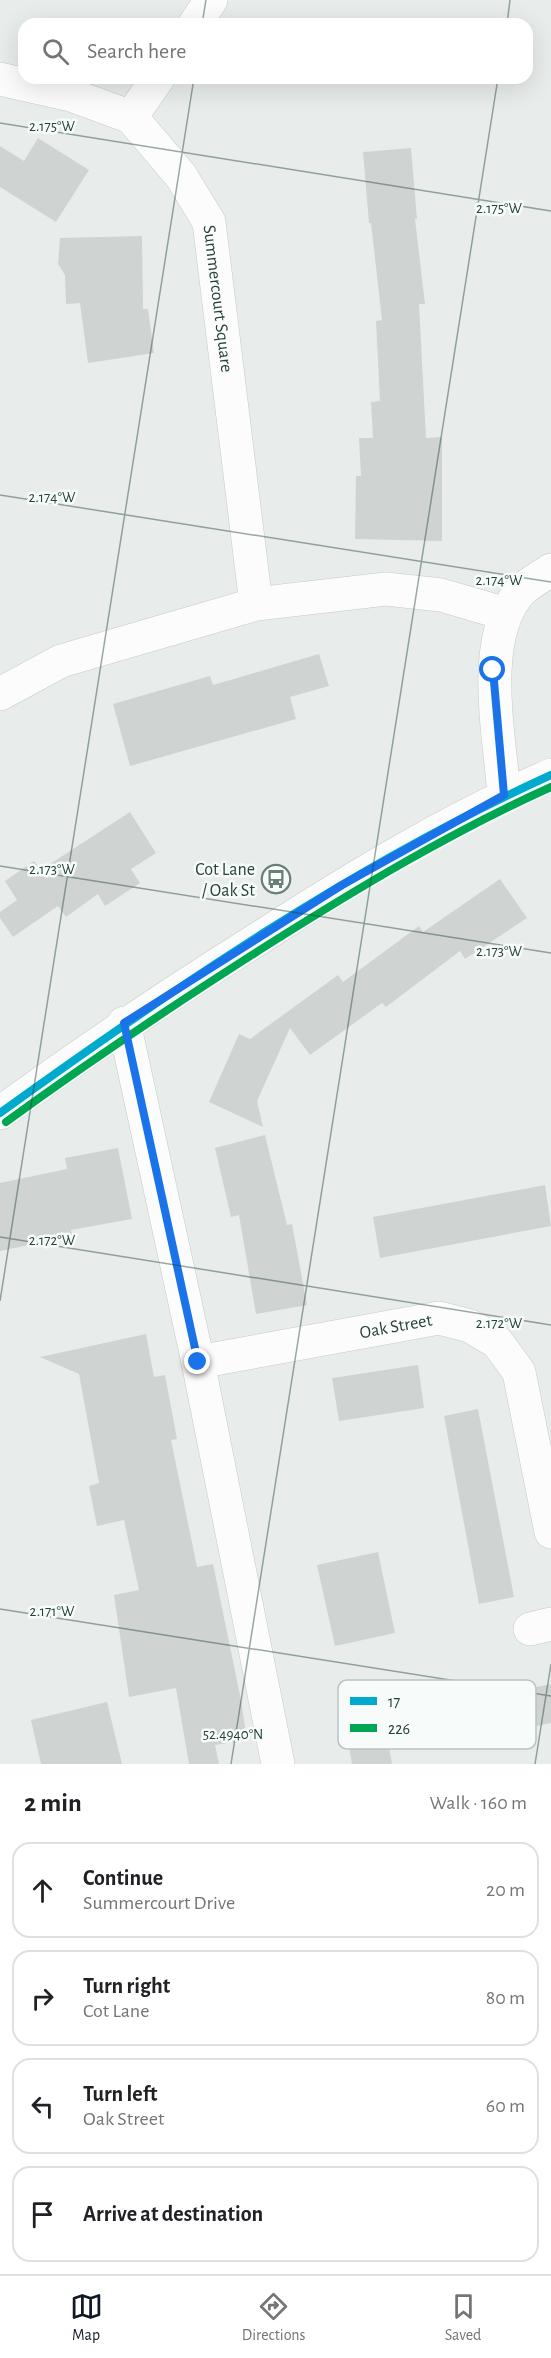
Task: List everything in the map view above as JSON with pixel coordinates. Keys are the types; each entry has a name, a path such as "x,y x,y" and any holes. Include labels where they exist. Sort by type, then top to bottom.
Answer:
{"street":[{"path":"199,18 212,0"},
{"name":"Summercourt Square","path":"0,79 18,83"},
{"name":"Summercourt Square","path":"22,84 71,95 131,117 181,176 209,222 256,604"},
{"path":"131,117 154,84"},
{"path":"504,795 493,670 506,615 521,591 551,570"},
{"path":"0,694 61,662 256,604 386,589 441,595 506,615"},
{"path":"0,1113 124,1023 342,885 504,795 551,775"},
{"path":"124,1023 198,1362 278,1764"},
{"name":"Oak Street","path":"198,1362 438,1318 470,1326 497,1342 519,1372 551,1532"}],"building":[{"path":"38,138 89,170 56,222 0,187 0,146 24,161"},
{"path":"411,148 417,219 415,219 425,304 419,304 426,438 442,437 442,541 355,539 356,476 361,476 359,438 373,438 371,402 380,401 376,321 382,320 371,223 369,223 363,152"},
{"path":"142,236 143,309 148,309 154,353 88,363 80,303 66,304 65,275 58,264 60,238"},
{"path":"319,654 329,686 290,697 296,719 130,766 113,704 210,676 213,685"},
{"path":"130,812 156,853 131,869 140,883 105,906 98,894 66,917 58,906 13,937 0,918 0,912 17,900 5,881 34,861 41,870"},
{"path":"500,879 527,918 465,959 460,951 386,1007 382,1003 310,1055 290,1028 257,1101 263,1127 209,1102 239,1034 250,1039 338,975 343,982 419,926 423,932"},
{"path":"265,1135 287,1225 292,1224 307,1305 256,1314 239,1215 231,1217 215,1148"},
{"path":"118,1148 132,1219 71,1230 72,1236 0,1251 0,1183 67,1169 65,1158"},
{"path":"545,1185 551,1226 380,1258 373,1217"},
{"path":"146,1334 154,1377 165,1375 177,1439 171,1440 197,1567 213,1564 241,1700 247,1740 215,1745 219,1764 189,1764 176,1688 129,1697 114,1595 139,1590 124,1520 97,1526 89,1486 99,1483 79,1374 40,1357"},
{"path":"418,1365 424,1408 339,1421 332,1378"},
{"path":"478,1409 514,1597 479,1604 444,1416"},
{"path":"378,1552 395,1633 335,1646 317,1565"},
{"path":"551,1684 551,1723 536,1726 536,1687"},
{"path":"107,1702 122,1764 41,1764 31,1720"},
{"path":"349,1749 389,1749 392,1764 352,1764"}],"transit line":[{"name":"17","path":"0,1113 131,1020 267,930 407,848 551,775"},
{"name":"226","path":"6,1122 167,1010 335,903 441,842 551,787"}],"place":[{"name":"Cot Lane / Oak St","path":"276,879"}],"route":[{"path":"198,1362 124,1023 342,885 504,795 493,670"}]}
